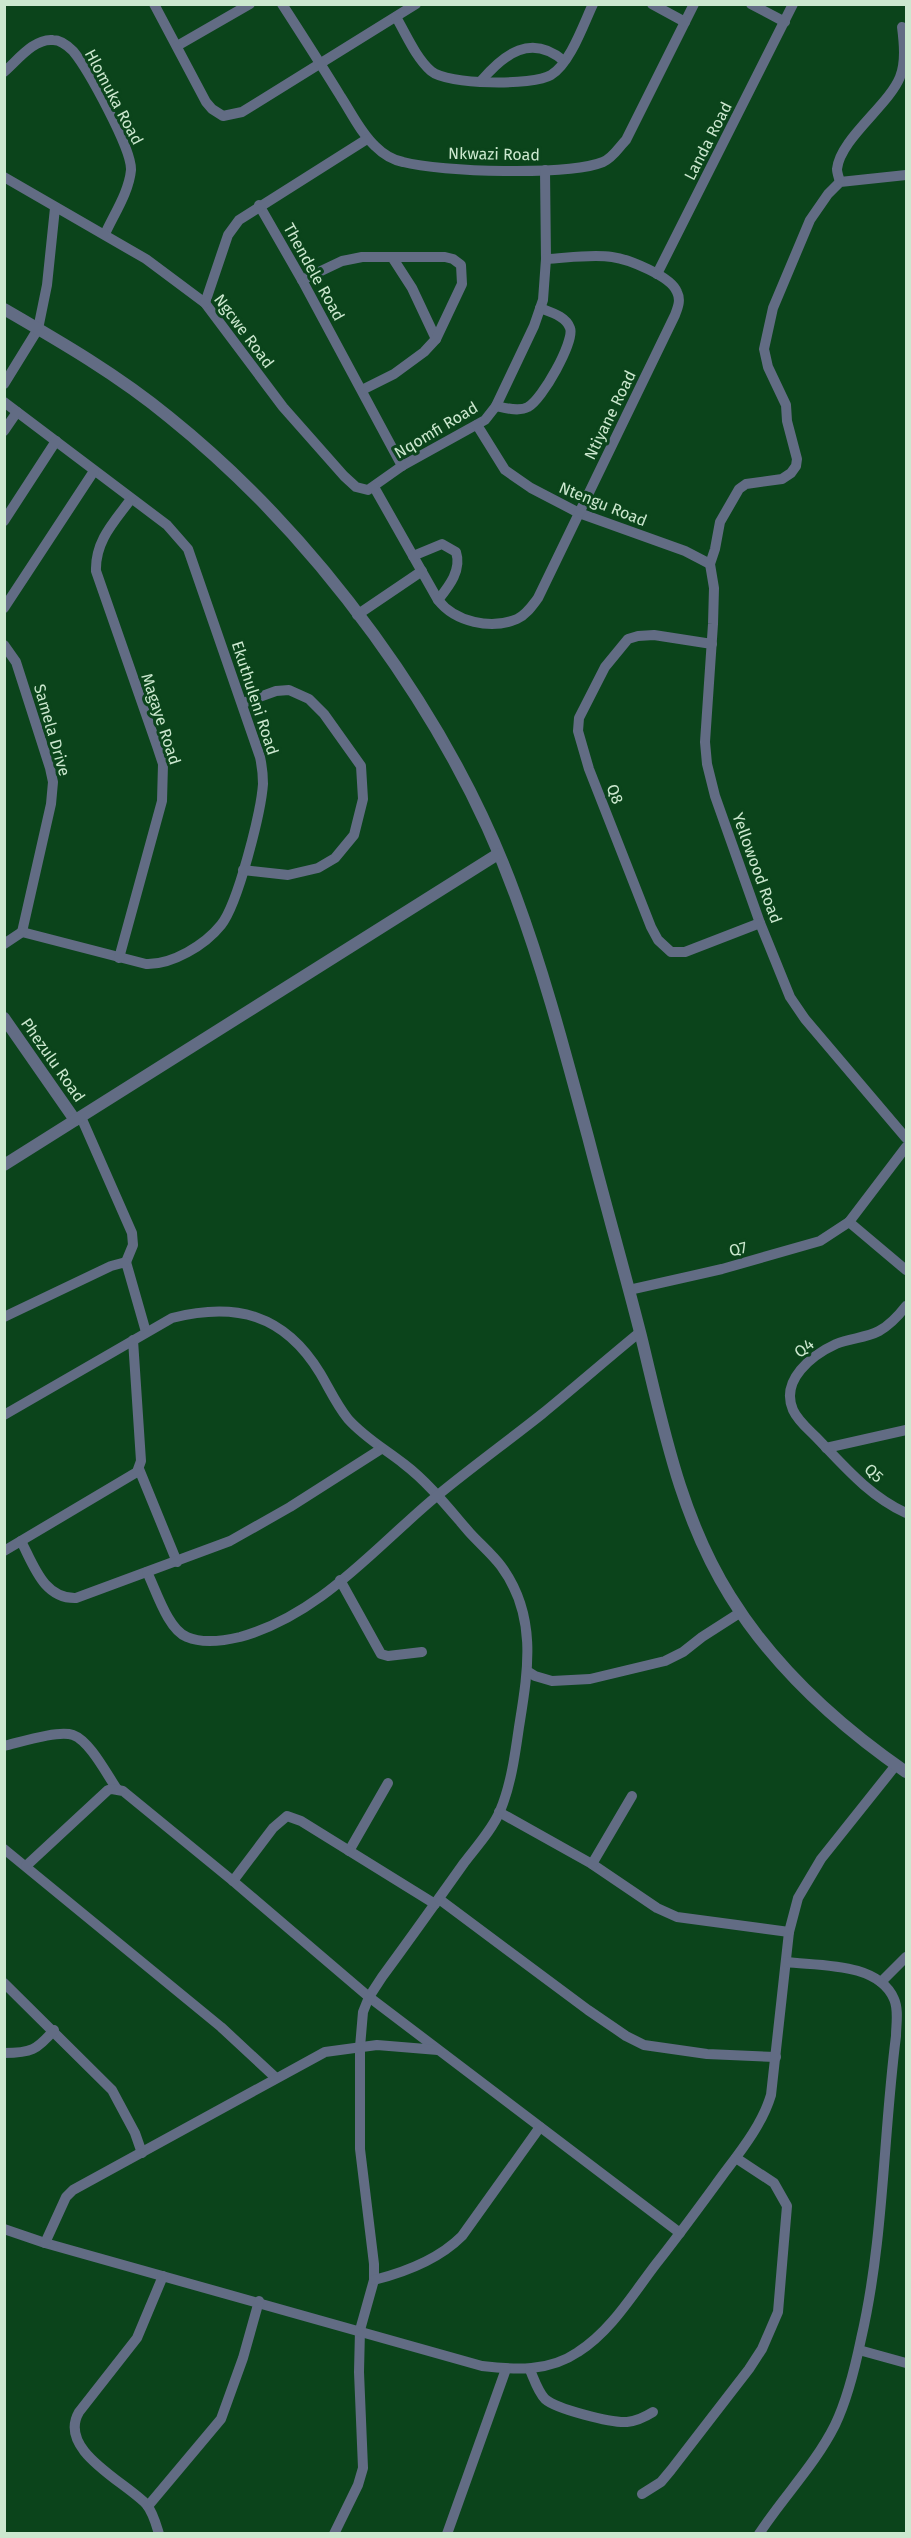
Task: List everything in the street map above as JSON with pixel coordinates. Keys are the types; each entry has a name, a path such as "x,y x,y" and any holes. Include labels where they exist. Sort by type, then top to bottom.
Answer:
{"street":[{"path":"154,4 206,102 212,110 224,116 242,112 416,4"},
{"path":"177,46 250,4"},
{"name":"Nkwazi Road","path":"282,4 367,139 377,148 400,162 423,167 469,170 545,170 593,166 607,161 626,140 694,4"},
{"path":"396,17 430,70 443,78 457,81 542,78 555,71 564,61 593,4"},
{"path":"652,4 685,22"},
{"path":"751,4 785,22"},
{"name":"Landa Road","path":"657,274 793,4"},
{"path":"840,182 837,169 841,158 855,134 900,78 904,42 902,27"},
{"name":"Hlomuka Road","path":"4,72 39,43 53,40 71,49 82,63 131,160 128,185 105,234"},
{"path":"481,81 505,57 524,49 543,49 564,61"},
{"path":"205,303 228,235 239,220 259,205 367,139"},
{"name":"Nqomfi Road","path":"374,488 402,466 485,420 496,406 540,308 545,287 545,170"},
{"path":"710,564 720,522 739,489 746,484 782,478 791,473 796,466 797,459 787,421 786,405 768,368 764,349 774,308 810,220 828,194 840,182 906,175"},
{"name":"Ngcwe Road","path":"4,177 146,259 205,303 283,407 336,467 356,487 368,490 374,488"},
{"name":"Thendele Road","path":"259,205 402,466"},
{"path":"4,384 38,329 47,285 55,207"},
{"path":"392,256 412,288 436,339"},
{"path":"302,280 342,261 362,257 446,257 461,265 462,284 436,339 424,352 393,374 362,390"},
{"name":"Ntiyane Road","path":"438,600 458,617 485,623 507,621 523,615 538,598 675,315 679,299 674,286 657,274 625,260 611,257 546,259"},
{"path":"496,406 522,409 534,403 546,387 569,343 571,332 569,324 552,312 540,308"},
{"path":"4,309 77,351 127,385 204,447 285,528 357,615 403,678 446,747 461,773 515,893 545,983 629,1290 663,1433 683,1497 716,1571 741,1612 784,1665 831,1714 868,1745 901,1768 821,1859 798,1898 789,1932 776,2057 768,2106 736,2158 680,2233 596,2339 577,2354 530,2370 482,2366 259,2301 45,2243 4,2229"},
{"name":"Ekuthuleni Road","path":"4,402 167,525 188,549 243,703 260,757 263,785 259,809 231,909 217,929 199,944 157,964 119,958 22,932"},
{"path":"4,430 17,412"},
{"name":"Ntengu Road","path":"477,425 505,470 531,488 579,513 685,551 710,564"},
{"path":"4,521 56,441"},
{"path":"4,608 94,471"},
{"path":"374,488 438,600 458,566 456,552 441,543 413,555"},
{"name":"Magaye Road","path":"119,958 156,827 164,781 163,764 96,571 100,542 131,499"},
{"name":"Yellowood Road","path":"710,564 714,588 705,742 707,764 715,796 760,923 790,997 805,1019 906,1138"},
{"path":"357,615 422,571"},
{"name":"Q8","path":"712,644 654,635 628,639 605,667 585,702 578,730 588,769 658,940 672,952 685,952 760,923"},
{"name":"Samela Drive","path":"4,645 16,662 53,782 51,804 22,932"},
{"path":"243,703 276,691 289,690 309,699 330,722 357,759 363,779 363,799 354,835 335,858 318,868 288,875 243,870"},
{"path":"4,1166 498,854"},
{"path":"4,944 22,932"},
{"name":"Phezulu Road","path":"4,1018 78,1119"},
{"path":"78,1119 132,1233 133,1245 126,1262 146,1332"},
{"name":"Q7","path":"629,1290 800,1248 828,1237 849,1222 906,1147"},
{"path":"849,1222 906,1270"},
{"path":"4,1317 118,1263 126,1262"},
{"name":"Q4","path":"826,1448 793,1411 790,1393 797,1374 810,1359 831,1347 878,1332 893,1321 906,1306"},
{"path":"4,1415 172,1318 198,1311 236,1311 264,1319 279,1328 297,1344 319,1371 335,1402 349,1420 381,1449 405,1464 500,1565 512,1584 522,1609 529,1654 515,1757 499,1812 369,1997 363,2012 360,2047 360,2149 374,2280 360,2330 359,2372 363,2468 358,2485 334,2534"},
{"path":"147,1572 172,1625 184,1636 198,1641 229,1640 276,1624 321,1597 377,1551 436,1496 543,1413 640,1332"},
{"path":"4,1551 134,1475 139,1469 141,1461 134,1340"},
{"path":"826,1448 906,1430"},
{"name":"Q5","path":"826,1448 864,1487 891,1506 906,1513"},
{"path":"21,1541 47,1588 64,1599 76,1598 230,1541 290,1507 381,1449"},
{"path":"139,1469 177,1562"},
{"path":"340,1580 381,1654 388,1656 422,1652"},
{"path":"527,1671 552,1681 590,1679 664,1661 683,1652 741,1612"},
{"path":"4,1746 56,1735 73,1735 82,1740 117,1789 234,1881 369,1997 680,2233"},
{"path":"349,1851 388,1783"},
{"path":"26,1866 108,1790 117,1789"},
{"path":"592,1864 632,1796"},
{"path":"499,1812 592,1864 657,1908 677,1917 789,1932"},
{"path":"234,1881 273,1828 287,1816 301,1821 437,1901 588,2010 626,2036 644,2045 707,2055 776,2057"},
{"path":"4,1849 213,2021 276,2078"},
{"path":"881,1982 906,1957"},
{"path":"759,2534 812,2462 835,2425 850,2385 859,2350 874,2264 896,2037 895,2000 881,1982 857,1971 786,1962"},
{"path":"4,1983 54,2030 112,2090 127,2116 142,2153"},
{"path":"4,2053 20,2053 35,2049 54,2030"},
{"path":"45,2243 66,2197 93,2179 325,2052 396,2045 441,2051"},
{"path":"374,2280 420,2264 451,2247 473,2222 540,2127"},
{"path":"642,2494 661,2482 729,2395 762,2349 778,2312 787,2206 774,2183 736,2158"},
{"path":"159,2534 148,2506 86,2453 75,2438 74,2425 79,2412 137,2338 163,2276"},
{"path":"148,2506 221,2419 243,2358 259,2301"},
{"path":"859,2350 906,2363"},
{"path":"447,2534 506,2369"},
{"path":"530,2370 543,2397 557,2405 599,2419 626,2422 637,2420 653,2412"}]}
